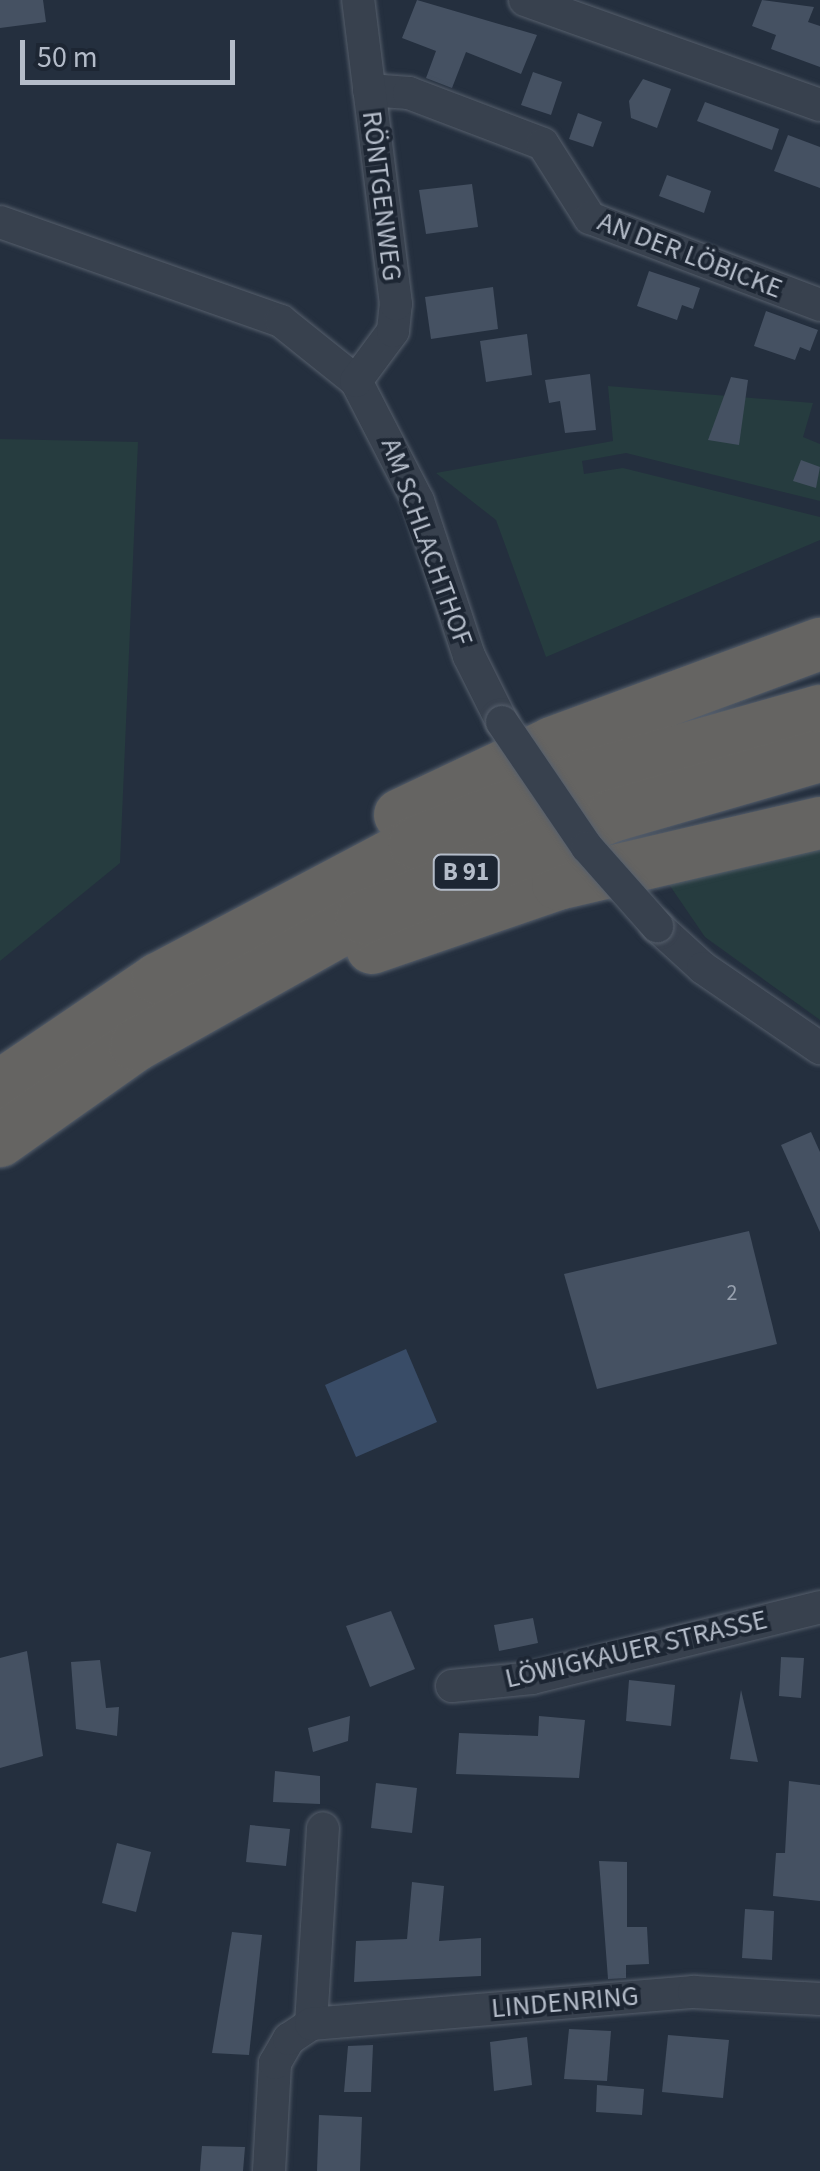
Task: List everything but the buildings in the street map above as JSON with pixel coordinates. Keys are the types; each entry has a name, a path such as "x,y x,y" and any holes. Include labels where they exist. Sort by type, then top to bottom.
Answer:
{"highway":[{"path":"158,979 203,924 393,818 552,742 820,644"},
{"name":"B 91","path":"0,1086 158,979 354,872 477,818 670,750 820,711"},
{"name":"B 91","path":"0,1141 136,1044 292,953 428,888 612,816 820,756"},
{"path":"136,1044 198,1032 348,958 505,900 820,823"}],"street":[{"name":"RÖNTGENWEG","path":"356,381 380,356 396,318 358,0"},
{"path":"525,0 820,105"},
{"name":"AN DER LÖBICKE","path":"369,90 409,93 542,144 590,218 820,305"},
{"name":"AM SCHLACHTHOF","path":"0,222 282,321 356,381 412,486 469,656 502,722 587,847 702,968 820,1048"},
{"name":"LÖWIGKAUER STRASSE","path":"452,1686 532,1678 820,1607"},
{"path":"269,2171 275,2063 289,2038 311,2024 323,1828"},
{"name":"LINDENRING","path":"311,2024 694,1992 820,1999"}],"green space":[{"path":"608,386 813,403 803,437 820,444 820,501 626,453 582,461 584,474 623,468 820,517 820,540 546,657 496,520 436,473 613,441"},
{"path":"0,439 138,442 120,863 0,961"},
{"path":"820,843 820,1020 705,937 666,880"}],"water":[{"path":"406,1349 437,1422 356,1457 325,1385"}]}
